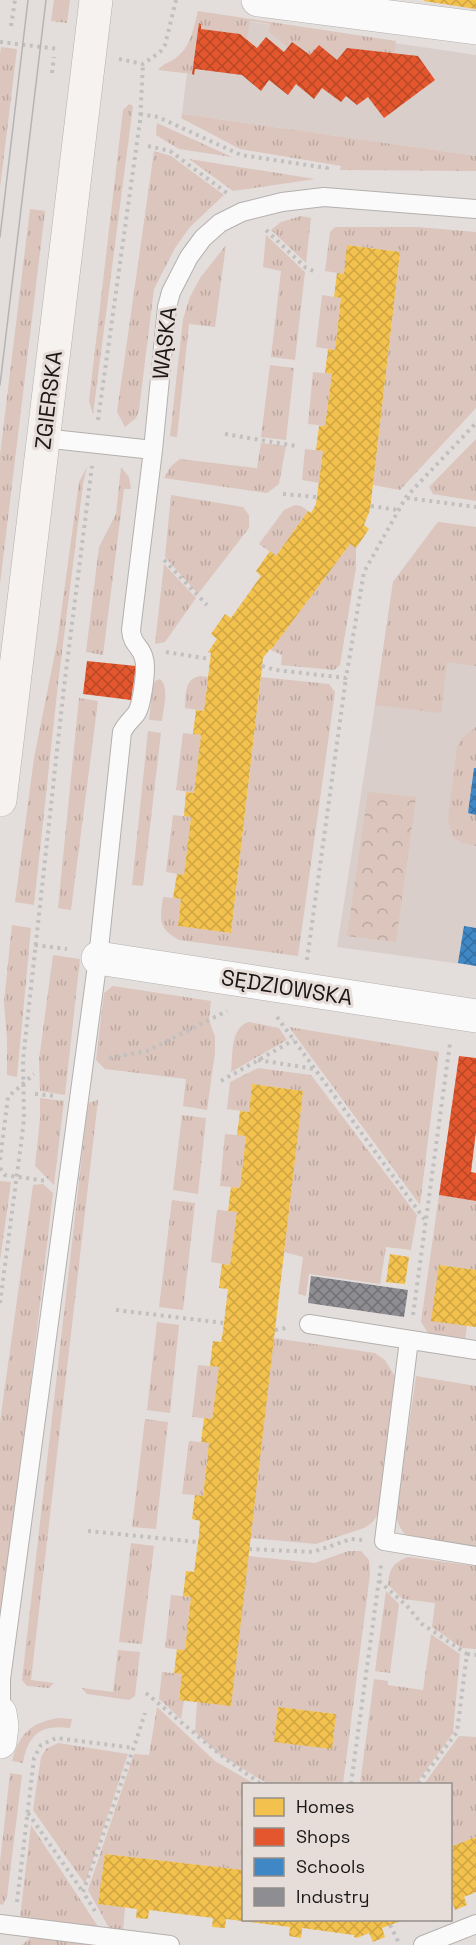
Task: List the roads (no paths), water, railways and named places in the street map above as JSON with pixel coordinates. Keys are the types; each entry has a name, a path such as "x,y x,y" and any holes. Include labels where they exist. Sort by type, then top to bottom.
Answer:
{"main road":[{"name":"ZGIERSKA","path":"0,800 96,0"}],"street":[{"path":"258,0 476,28"},
{"name":"SĘDZIOWSKA","path":"98,958 303,988 465,1015"}],"lane":[{"name":"WĄSKA","path":"0,1722 3,1668 98,958 122,732 140,706 145,662 144,655 131,639 131,630 153,450 167,306 171,292 189,258 203,238 220,223 242,212 282,202 324,198 476,209"},
{"path":"43,438 153,450"},
{"path":"309,1324 476,1350"},
{"path":"409,1340 384,1541 476,1556"},
{"path":"423,1945 476,1924"},
{"path":"7,1925 170,1945"}],"tram line":[{"path":"0,237 28,0"},
{"path":"0,385 46,0"}]}
